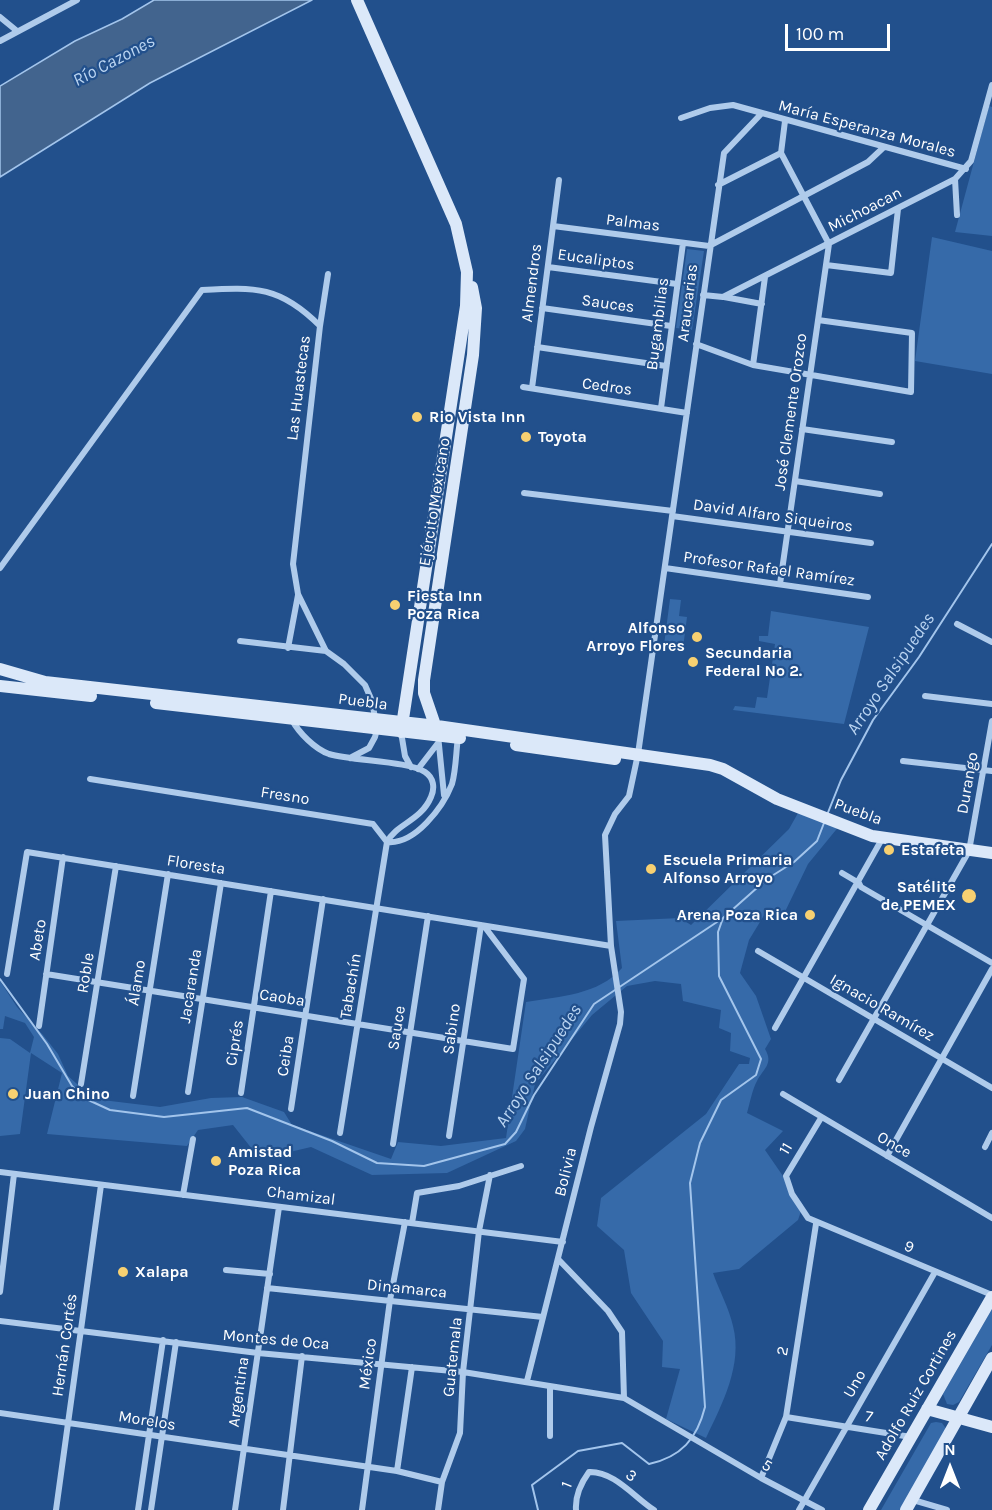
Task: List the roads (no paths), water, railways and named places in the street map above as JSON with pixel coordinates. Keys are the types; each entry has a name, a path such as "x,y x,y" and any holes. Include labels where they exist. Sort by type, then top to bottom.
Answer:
{"main road":[{"name":"Ejército Mexicano","path":"357,0 428,155 456,224 476,308 473,355 424,693 438,734"},
{"name":"Ejército Mexicano","path":"402,727 466,306 467,272"},
{"path":"459,354 473,355"},
{"path":"436,507 450,510"},
{"name":"Puebla","path":"0,669 45,682 402,727 458,737 637,758"},
{"name":"Puebla","path":"0,686 292,714"},
{"path":"410,686 424,693"},
{"name":"Puebla","path":"438,734 723,769 777,799 877,837 992,853"},
{"name":"Adolfo Ruiz Cortines","path":"869,1510 992,1296"},
{"path":"909,1505 992,1358"},
{"path":"927,1409 992,1427"}],"street":[{"path":"58,0 65,7"},
{"path":"0,41 78,0"},
{"path":"0,17 17,32"},
{"name":"Michoacan","path":"723,297 955,179 971,161 992,85"},
{"name":"María Esperanza Morales","path":"681,118 710,108 733,105 966,169"},
{"name":"Araucarias","path":"611,946 605,835 615,814 629,795 637,758 718,185 724,153 761,114"},
{"path":"785,121 781,153 829,244"},
{"path":"709,246 804,198 867,162 884,147"},
{"path":"718,185 781,153"},
{"path":"955,179 957,215"},
{"name":"Almendros","path":"532,388 559,180"},
{"path":"826,265 891,273 898,209"},
{"name":"Palmas","path":"553,226 709,246"},
{"name":"Bugambilias","path":"661,408 683,243"},
{"name":"José Clemente Orozco","path":"780,584 829,244"},
{"name":"Eucaliptos","path":"548,267 677,284"},
{"path":"320,326 328,274"},
{"path":"753,365 765,277"},
{"name":"Las Huastecas","path":"0,567 202,290 252,287 283,296 320,326 292,564 298,594 326,651 366,685 372,701 376,724"},
{"path":"703,295 762,304"},
{"name":"Sauces","path":"542,308 671,326"},
{"path":"696,344 753,365 911,392 912,333 818,320"},
{"path":"537,348 666,366"},
{"name":"Cedros","path":"523,387 687,413"},
{"path":"802,429 892,442"},
{"path":"795,481 880,494"},
{"path":"525,493 672,513"},
{"name":"David Alfaro Siqueiros","path":"672,513 871,543"},
{"name":"Profesor Rafael Ramírez","path":"665,568 868,597"},
{"path":"288,648 298,594"},
{"path":"957,624 992,642"},
{"path":"240,641 326,651"},
{"path":"925,696 992,704"},
{"path":"292,714 297,729 319,749 350,758 415,768"},
{"name":"Durango","path":"839,1080 969,851 988,770 992,721"},
{"path":"350,758 369,748 376,724"},
{"path":"387,842 391,835 421,814 433,793 431,778 415,768 405,756 402,727"},
{"path":"415,768 438,734"},
{"path":"438,734 444,795"},
{"path":"387,842 409,838 424,828 452,784 458,737"},
{"path":"903,761 988,770"},
{"name":"Fresno","path":"90,779 373,824 387,842"},
{"path":"776,1028 859,883 877,837"},
{"name":"Tabachín","path":"340,1132 387,842"},
{"name":"Floresta","path":"7,974 27,852 611,946"},
{"name":"Abeto","path":"39,1026 63,857"},
{"name":"Roble","path":"81,1084 116,866"},
{"path":"842,873 859,883 861,887 992,963"},
{"name":"Álamo","path":"134,1096 168,874"},
{"name":"Jacaranda","path":"189,1092 221,883"},
{"name":"Ciprés","path":"241,1092 271,891"},
{"name":"Ceiba","path":"291,1109 323,899"},
{"name":"Sauce","path":"393,1144 428,916"},
{"name":"Caoba","path":"46,974 513,1049 524,979 482,925"},
{"name":"Sabino","path":"449,1136 482,925"},
{"name":"Bolivia","path":"527,1381 620,1024 620,1004 611,946"},
{"name":"Ignacio Ramírez","path":"758,951 992,1088"},
{"path":"887,1156 992,969"},
{"name":"Once","path":"783,1094 992,1218"},
{"name":"11","path":"816,1224 807,1218 792,1194 786,1176 821,1118"},
{"path":"985,1147 992,1133"},
{"path":"183,1195 193,1139"},
{"path":"409,1223 417,1193 459,1186 521,1166"},
{"name":"Chamizal","path":"0,1172 563,1242"},
{"path":"0,1292 14,1174"},
{"name":"Guatemala","path":"438,1510 442,1482 460,1433 462,1372 472,1310 479,1232 490,1175"},
{"name":"Hernán Cortés","path":"56,1510 101,1185"},
{"name":"Argentina","path":"235,1510 279,1207"},
{"name":"México","path":"362,1510 390,1300 409,1223"},
{"name":"9","path":"816,1224 992,1296"},
{"name":"2","path":"761,1478 786,1418 816,1224"},
{"path":"558,1259 608,1311 622,1332 624,1398"},
{"path":"226,1270 270,1274"},
{"name":"Uno","path":"800,1510 935,1272"},
{"name":"Dinamarca","path":"267,1288 543,1317"},
{"name":"Montes de Oca","path":"0,1321 258,1353 382,1363 527,1381 624,1398 700,1443"},
{"path":"138,1510 163,1340"},
{"path":"151,1510 176,1342"},
{"path":"283,1510 302,1356"},
{"path":"397,1471 412,1367"},
{"path":"550,1386 550,1436"},
{"name":"Morelos","path":"0,1413 397,1471 442,1482"},
{"name":"7","path":"786,1418 912,1437"},
{"name":"5","path":"700,1443 822,1510"},
{"name":"1","path":"576,1510 575,1500 589,1472"},
{"name":"3","path":"589,1472 597,1472 612,1479 654,1510"},
{"path":"909,1505 947,1510"}],"water":[{"name":"Río Cazones","path":"154,0 312,0 150,83 0,177 0,86 75,41 122,19"}],"waterway":[{"name":"Arroyo Salsipuedes","path":"827,815 841,780 873,720 919,657 992,544"},
{"name":"Arroyo Salsipuedes","path":"0,979 47,1044 72,1086 84,1098 110,1110 164,1117 247,1108 332,1141 377,1163 424,1166 505,1144 516,1132 534,1095 594,1004 723,918 767,879 794,862 817,841 824,823"},
{"path":"538,1510 532,1485 578,1451 622,1443 649,1464 670,1457 686,1445 702,1418 705,1407 690,1183 700,1143 721,1100 756,1075 761,1059 719,976 718,932 723,918"}],"place":[{"name":"Rio Vista Inn","path":"417,417"},
{"name":"Toyota","path":"526,437"},
{"name":"Fiesta Inn Poza Rica","path":"395,605"},
{"name":"Alfonso Arroyo Flores","path":"697,637"},
{"name":"Secundaria Federal No 2.","path":"693,662"},
{"name":"Estafeta","path":"889,850"},
{"name":"Escuela Primaria Alfonso Arroyo","path":"651,869"},
{"name":"Satélite de PEMEX","path":"969,896"},
{"name":"Arena Poza Rica","path":"810,915"},
{"name":"Juan Chino","path":"13,1094"},
{"name":"Amistad Poza Rica","path":"216,1161"},
{"name":"Xalapa","path":"123,1272"}]}
